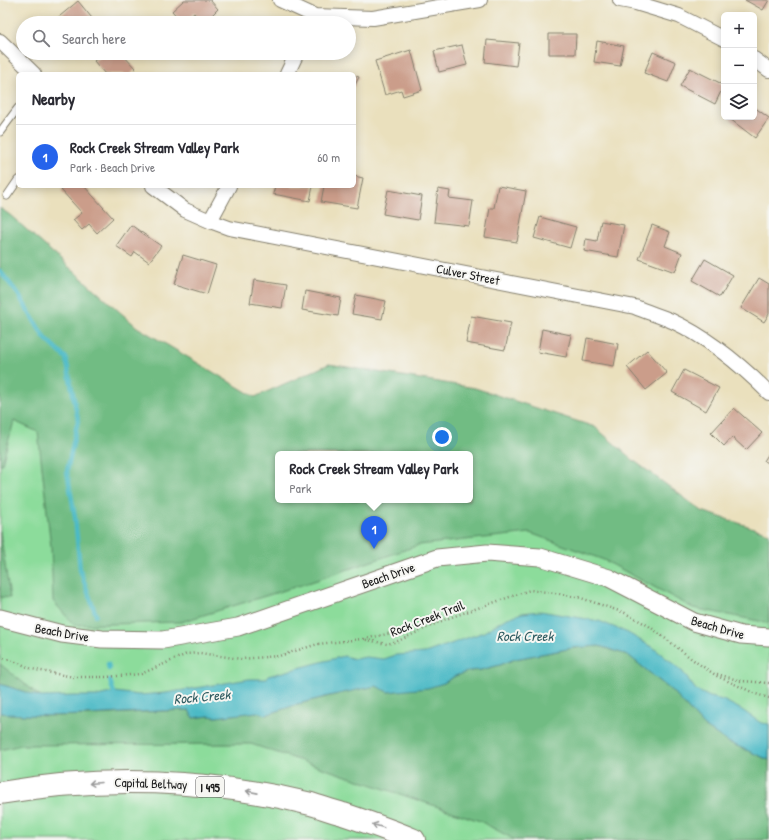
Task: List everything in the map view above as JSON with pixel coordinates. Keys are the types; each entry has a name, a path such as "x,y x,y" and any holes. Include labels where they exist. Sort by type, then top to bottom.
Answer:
{"highway":[{"name":"Capital Beltway","path":"0,793 29,788 103,782 168,782 239,790 311,804 385,828 414,840"}],"street":[{"path":"280,0 308,16"},
{"path":"356,18 373,18 480,0"},
{"path":"620,0 636,1 679,16 721,37"},
{"path":"0,41 16,57"},
{"path":"20,60 32,72"},
{"path":"288,72 294,60"},
{"path":"757,61 769,70"},
{"name":"Culver Street","path":"156,188 185,210 229,228 635,307 674,322 711,344 743,367 769,393"},
{"path":"210,221 228,188"},
{"name":"Beach Drive","path":"0,618 62,634 102,639 163,640 238,627 437,558 487,553 540,557 609,578 694,622 741,635 769,637"}],"lane":[{"path":"0,132 16,111"},
{"path":"7,196 16,183"}],"path":[{"name":"Rock Creek Trail","path":"0,657 32,669 46,672 74,677 106,677 141,674 187,654 200,653 241,659 279,656 318,644 362,639 387,644 398,641 446,620 530,590 575,597 625,613 649,626 712,673 756,694 769,698"},
{"path":"362,639 446,620"},
{"path":"712,673 741,681 769,683"}],"green space":[{"path":"0,208 10,215 137,327 255,397 329,364 475,388 595,427 633,460 702,511 769,533 769,623 693,608 604,560 530,533 419,545 311,582 181,622 74,625 53,601 51,547 38,432 14,421 2,464 0,465"},
{"path":"0,267 144,404 385,394 685,514 769,558 769,840 0,840"},
{"path":"0,531 10,598 0,597"},
{"path":"599,646 628,655 672,691 704,726 728,742 769,760 769,840 515,840 480,821 251,744 21,745 0,750 0,713 71,716 189,710 193,718 257,712 266,715 298,704 354,690 377,686 388,692 444,683 455,676 470,671 500,665 515,659 573,648"},
{"path":"0,664 41,697 0,684"}],"water":[{"name":"Rock Creek","path":"540,611 599,621 628,633 655,649 682,671 696,690 710,697 723,700 742,710 761,723 769,724 769,760 728,742 704,726 672,691 628,655 599,646 573,648 515,659 500,665 470,671 455,676 444,683 428,688 388,692 376,686 298,704 266,715 257,712 193,718 189,710 47,716 0,713 0,684 41,697 97,696 115,692 139,695 166,693 249,679 266,679 268,676 344,656 355,659 366,657 384,659 396,655 425,653 484,632 505,619 522,613"}],"building":[{"path":"184,0 210,0 218,9 211,16 197,16 194,13 191,16 177,16 172,11"},
{"path":"745,0 769,0 763,10"},
{"path":"78,1 90,16 60,16"},
{"path":"549,34 576,34 575,54 549,54"},
{"path":"487,40 519,43 516,66 485,62"},
{"path":"597,41 624,46 620,66 594,62"},
{"path":"462,45 467,65 439,72 434,51"},
{"path":"411,50 422,90 403,96 401,90 385,95 375,61"},
{"path":"653,52 676,62 668,82 644,73"},
{"path":"128,60 136,69 133,72 103,72 94,61"},
{"path":"690,68 721,84 721,91 715,104 680,86"},
{"path":"356,76 359,77 356,83"},
{"path":"757,109 769,118 755,138 731,120 757,120"},
{"path":"356,176 363,178 357,208 321,202 324,188 356,188"},
{"path":"498,186 526,191 517,242 485,237 490,208 494,208"},
{"path":"63,188 86,188 113,218 97,233 89,224 82,230 73,220 82,213 61,190"},
{"path":"274,188 313,188 310,201 273,194"},
{"path":"438,189 450,191 449,198 473,201 469,226 434,222"},
{"path":"388,190 422,196 418,220 383,214"},
{"path":"540,217 576,227 570,248 534,238"},
{"path":"601,221 624,225 618,257 584,251 586,239 597,241"},
{"path":"131,225 161,246 149,262 135,252 132,257 116,246"},
{"path":"652,225 670,232 665,246 682,253 675,272 639,259"},
{"path":"183,255 216,265 207,294 174,284"},
{"path":"705,259 733,275 720,297 692,281"},
{"path":"759,278 769,284 769,314 764,322 741,308"},
{"path":"254,280 286,285 282,308 250,303"},
{"path":"305,291 341,298 338,316 302,310"},
{"path":"356,295 386,301 382,319 352,314"},
{"path":"471,316 511,323 505,350 466,343"},
{"path":"542,329 571,335 566,357 538,352"},
{"path":"587,338 618,344 614,366 583,361"},
{"path":"647,350 667,373 646,390 627,367"},
{"path":"684,370 719,388 706,411 672,392"},
{"path":"734,408 762,433 746,450 732,437 724,446 711,433"},
{"path":"769,453 769,464 764,461"}],"waterway":[{"path":"0,271 18,294 44,337 66,358 78,420 67,471 75,517 80,570 96,615"},
{"path":"108,664 109,669"},
{"path":"110,681 115,696"}],"place":[{"name":"Rock Creek Stream Valley Park","path":"374,549"}]}
